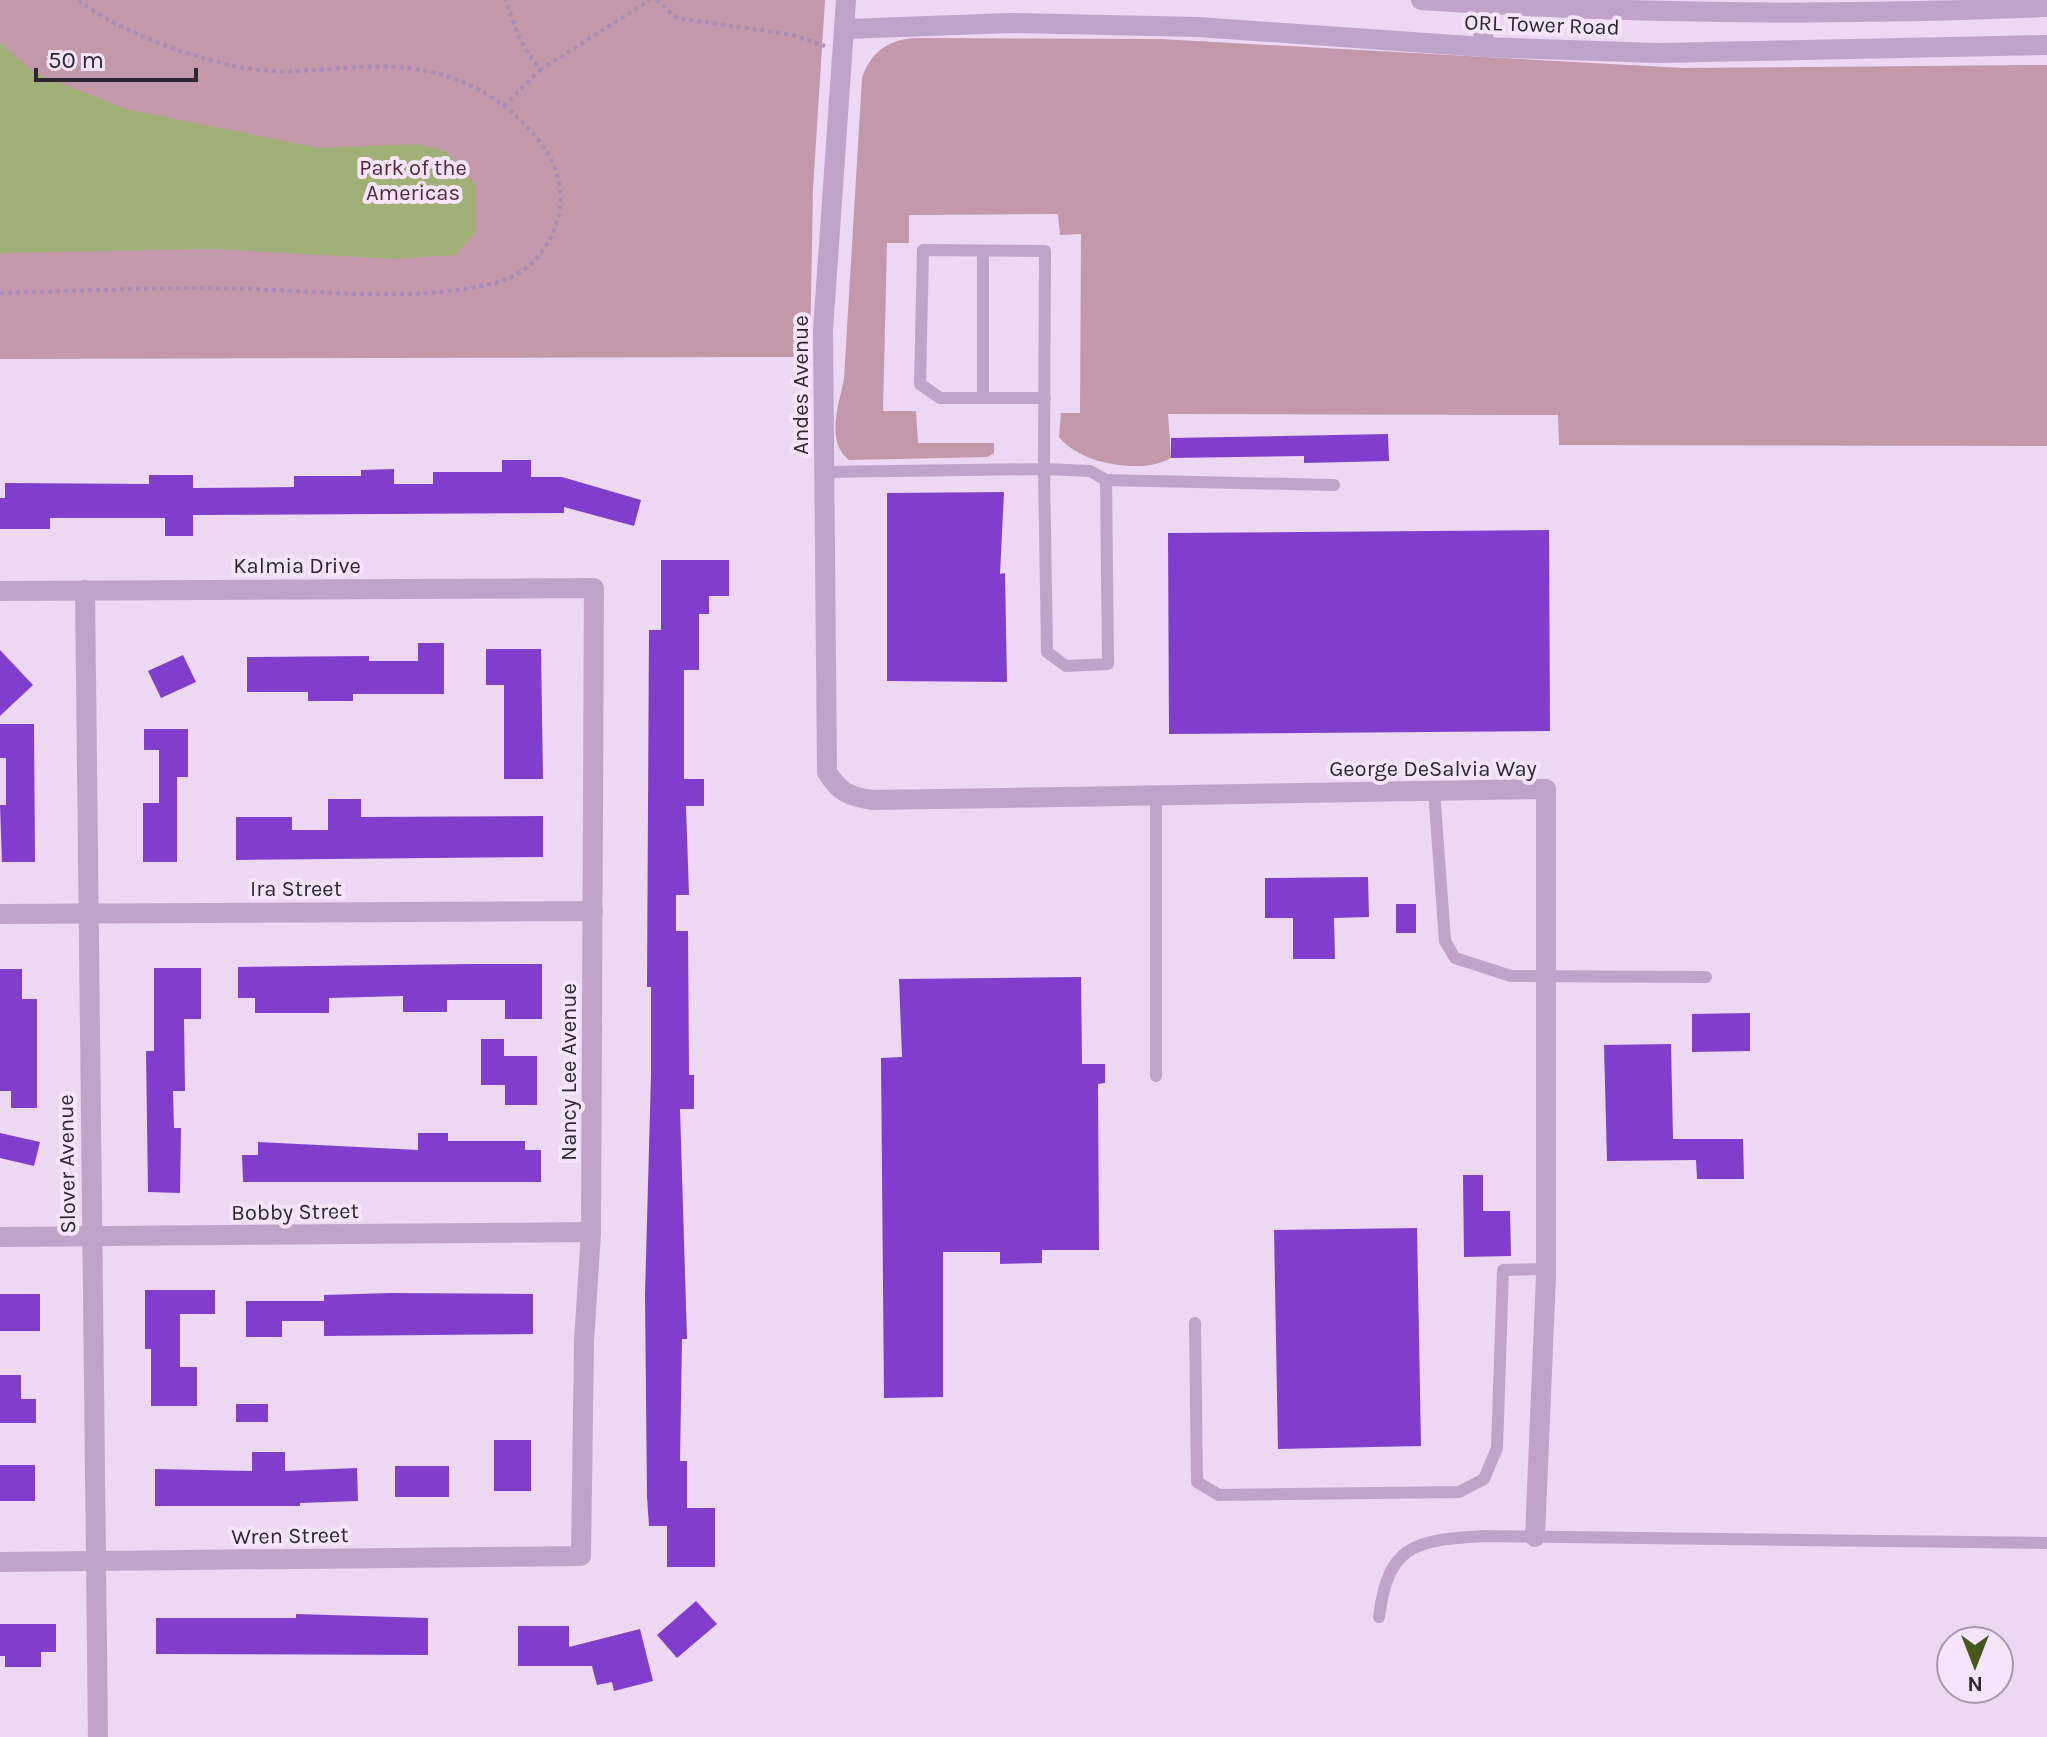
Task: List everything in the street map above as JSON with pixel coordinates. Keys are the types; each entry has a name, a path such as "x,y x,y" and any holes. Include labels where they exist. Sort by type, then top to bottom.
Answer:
{"street":[{"name":"Andes Avenue","path":"827,772 823,330 846,0"},
{"name":"ORL Tower Road","path":"1421,0 1661,12 1960,5 2047,7"},
{"path":"1483,47 1484,2"},
{"path":"1959,47 1960,5"},
{"name":"ORL Tower Road","path":"844,39 1011,23 1198,27 1483,47 1657,53 2047,45"},
{"name":"Kalmia Drive","path":"0,591 594,588"},
{"name":"Nancy Lee Avenue","path":"581,1556 584,1341 591,1232 594,588"},
{"name":"Slover Avenue","path":"85,590 86,913 98,1737"},
{"name":"George DeSalvia Way","path":"827,772 836,787 852,797 873,800 1546,789 1546,1269 1535,1537"},
{"name":"Ira Street","path":"0,914 593,911"},
{"name":"Bobby Street","path":"0,1237 591,1232"},
{"name":"Wren Street","path":"0,1562 581,1556"}],"lane":[{"path":"1045,398 940,398 920,384 923,250 1045,251 1047,652 1066,666 1108,664 1106,480"},
{"path":"983,251 983,398"},
{"path":"824,472 1044,469 1090,471 1106,480 1334,485"},
{"path":"1434,790 1445,941 1455,958 1511,976 1706,977"},
{"path":"1156,793 1156,1076"},
{"path":"1195,1323 1197,1482 1219,1495 1459,1492 1484,1479 1497,1448 1503,1270 1546,1269"},
{"path":"1379,1617 1382,1588 1390,1569 1414,1545 1439,1538 2047,1543"}],"path":[{"path":"0,293 256,289 341,295 420,293 489,285 517,275 534,263 548,244 562,197 556,165 530,128 504,106 457,76 396,67 321,72 251,69 185,52 95,14 79,0"},
{"path":"505,0 521,42 540,70"},
{"path":"504,106 540,70 650,0"},
{"path":"656,0 677,18 793,35 817,45 844,39"}],"green space":[{"name":"Park of the Americas","path":"0,0 825,0 813,189 810,357 0,359"},
{"path":"913,38 1160,39 1683,68 2047,65 2047,446 1559,445 1558,415 1168,414 1171,458 1144,466 1112,464 1081,454 1059,437 1061,413 1080,413 1081,234 1060,235 1058,214 909,215 909,243 887,243 883,411 916,411 918,443 994,443 994,453 987,457 849,460 837,443 836,422 844,379 862,78 870,61 881,49"}],"shaded area":[{"path":"0,42 33,72 126,109 319,148 416,144 446,151 476,185 476,232 456,255 395,259 213,249 0,253"}],"building":[{"path":"1388,434 1389,461 1304,463 1304,456 1171,458 1171,438"},
{"path":"502,460 531,460 531,477 562,477 641,500 634,526 564,507 564,513 193,515 193,536 165,536 165,518 50,518 50,529 0,529 0,498 5,498 5,483 149,484 149,475 193,475 193,488 294,487 294,476 361,476 361,470 394,469 394,484 433,484 433,472 502,472"},
{"path":"1004,492 1000,574 1005,573 1007,682 887,681 887,493"},
{"path":"1549,530 1550,731 1169,734 1168,533"},
{"path":"661,560 729,560 729,596 709,596 709,614 699,614 699,670 684,670 684,779 704,779 704,806 686,806 689,895 676,895 676,931 688,931 689,1075 694,1075 694,1109 680,1109 687,1339 682,1339 680,1461 687,1461 687,1508 715,1508 715,1567 667,1567 667,1526 649,1526 647,1497 645,1295 651,1075 651,987 647,987 649,630 661,630"},
{"path":"418,643 444,643 444,694 353,694 353,701 308,701 308,692 247,692 247,657 369,656 369,661 418,661"},
{"path":"486,649 541,649 543,779 504,779 504,685 486,685"},
{"path":"0,650 33,685 0,716"},
{"path":"183,655 196,682 161,698 148,671"},
{"path":"0,724 34,724 35,862 2,862 0,805 6,805 6,758 0,758"},
{"path":"144,729 188,729 188,777 177,777 177,862 143,862 143,803 159,803 159,750 144,750"},
{"path":"328,799 361,799 361,817 543,816 543,857 236,860 236,817 292,817 292,830 328,830"},
{"path":"1368,877 1369,917 1334,918 1335,959 1293,959 1293,918 1265,918 1265,878"},
{"path":"1396,904 1416,904 1416,933 1396,933"},
{"path":"542,964 542,1019 505,1019 505,1000 447,1000 447,1012 403,1012 403,996 329,998 329,1013 255,1013 255,998 238,998 238,967"},
{"path":"154,968 201,968 201,1019 184,1019 185,1091 173,1091 174,1128 181,1128 180,1193 148,1192 146,1051 154,1051"},
{"path":"0,969 22,969 22,999 37,999 37,1108 11,1108 11,1091 0,1091"},
{"path":"1081,977 1082,1064 1105,1064 1105,1083 1098,1084 1099,1250 1042,1250 1042,1263 1000,1264 1000,1252 943,1252 943,1397 884,1398 881,1058 902,1057 899,979"},
{"path":"1750,1013 1750,1051 1692,1052 1692,1014"},
{"path":"481,1039 504,1039 504,1056 537,1056 537,1105 505,1105 505,1085 481,1085"},
{"path":"1671,1044 1673,1139 1743,1139 1744,1179 1697,1179 1696,1160 1607,1161 1604,1045"},
{"path":"0,1133 40,1142 34,1166 0,1158"},
{"path":"418,1133 448,1133 448,1141 525,1141 525,1150 541,1150 541,1182 243,1182 242,1155 258,1155 258,1142 418,1150"},
{"path":"1463,1175 1483,1175 1483,1211 1510,1211 1511,1256 1464,1257"},
{"path":"1417,1228 1421,1446 1278,1449 1274,1230"},
{"path":"145,1290 215,1290 215,1314 180,1314 180,1367 197,1367 197,1406 151,1406 151,1349 145,1349"},
{"path":"0,1294 40,1294 40,1331 0,1331"},
{"path":"533,1294 533,1334 324,1336 324,1321 282,1321 282,1337 246,1337 246,1301 324,1301 324,1295"},
{"path":"0,1375 21,1375 21,1399 36,1399 36,1423 0,1423"},
{"path":"236,1404 268,1404 268,1422 236,1422"},
{"path":"494,1440 531,1440 531,1491 494,1491"},
{"path":"252,1452 285,1452 285,1471 357,1468 358,1501 300,1503 300,1506 155,1506 155,1469 252,1471"},
{"path":"0,1465 35,1465 35,1501 0,1501"},
{"path":"395,1466 449,1466 449,1497 395,1497"},
{"path":"696,1601 717,1624 677,1658 657,1635"},
{"path":"296,1614 428,1618 428,1655 156,1654 156,1618 296,1618"},
{"path":"0,1624 56,1624 56,1652 41,1652 41,1667 5,1667 5,1656 0,1656"},
{"path":"518,1626 569,1626 569,1647 640,1629 653,1681 614,1691 612,1682 597,1685 592,1666 518,1666"}]}
